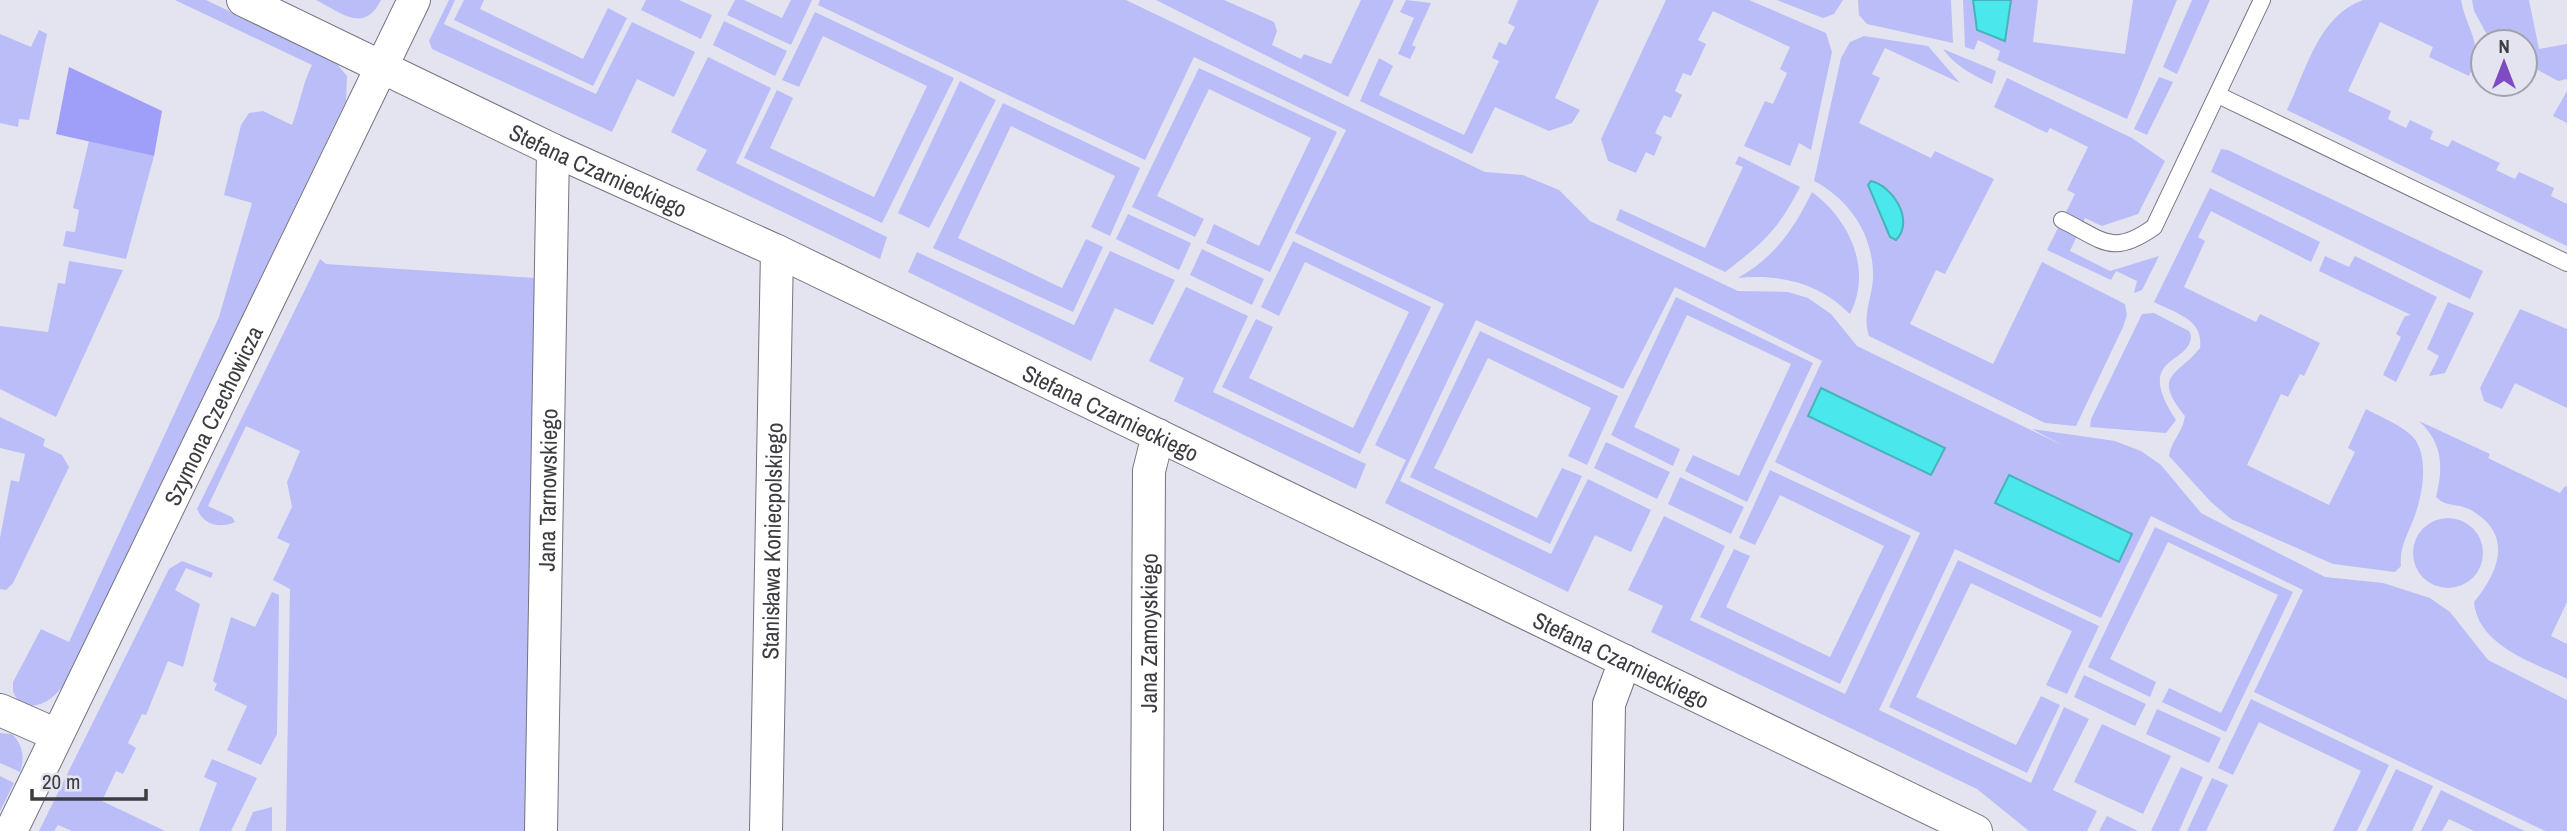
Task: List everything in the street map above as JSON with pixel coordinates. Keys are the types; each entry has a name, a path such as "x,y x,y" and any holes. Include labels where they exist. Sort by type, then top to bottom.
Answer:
{"street":[{"name":"Stefana Czarnieckiego","path":"243,0 553,150 777,251 1976,831"},
{"name":"Szymona Czechowicza","path":"10,831 414,0"},
{"name":"Jana Tarnowskiego","path":"541,831 553,150"},
{"name":"Stanisława Koniecpolskiego","path":"766,831 777,251"},
{"name":"Jana Zamoyskiego","path":"1147,831 1149,471 1158,435"},
{"path":"1607,831 1609,704 1625,662"},
{"path":"0,710 57,735"}],"lane":[{"path":"2062,220 2112,246 2135,241 2154,227 2263,0"},
{"path":"2218,95 2567,263"}],"shaded area":[{"path":"175,0 206,0 335,62 347,76 346,101 64,684 45,702 33,706 20,704 13,692 13,682 41,629 69,642 219,317 252,203 224,195 241,125 249,113 263,111 292,125 312,65"},
{"path":"316,0 381,0 367,16 352,18"},
{"path":"449,0 455,0 444,24 596,94 632,22 695,52 674,97 637,79 612,132 432,49 429,41"},
{"path":"464,0 484,0 480,9 583,59 608,8 627,18 593,86 454,20"},
{"path":"646,0 679,0 712,15 701,39 641,10"},
{"path":"735,0 744,0 782,18 791,0 812,0 791,45 727,15"},
{"path":"820,0 1126,0 1485,172 1523,175 1559,190 1590,221 1738,291 1788,292 1808,298 1831,314 1857,346 2066,447 2032,429 2115,441 2141,451 2161,465 2201,513 2325,577 2383,583 2430,598 2450,612 2488,660 2567,700 2567,831 2545,831 2254,692 2303,590 2151,516 2101,618 1955,549 1879,710 2031,783 2064,707 2089,719 2053,790 2097,811 2087,831 2029,831 1977,789 1651,632 1663,606 1628,590 1664,516 1725,546 1690,620 1845,694 1920,533 1775,462 1822,361 1675,287 1623,389 1476,320 1400,481 1551,554 1588,479 1651,510 1631,552 1595,535 1568,592 1385,503 1406,460 1375,445 1444,304 1295,233 1346,130 1194,57 1145,160 818,5"},
{"path":"1156,0 1224,0 1274,22 1277,31 1272,45 1301,59 1304,54 1331,64 1361,0 1394,0 1348,97"},
{"path":"1406,0 1431,3 1412,45 1416,47 1410,59 1398,54 1414,18 1400,12"},
{"path":"1518,0 1599,0 1555,98 1580,110 1572,123 1549,131 1495,107 1472,154 1360,101 1379,58 1393,66 1379,95 1464,135 1499,61 1492,58 1499,42 1506,45 1515,27 1508,23"},
{"path":"1666,0 1749,0 1826,33 1832,52 1811,150 1799,143 1790,166 1744,146 1765,101 1773,104 1787,73 1780,69 1790,47 1713,11 1698,40 1706,44 1691,76 1683,73 1675,91 1682,95 1671,118 1664,115 1655,133 1662,137 1654,156 1646,152 1636,173 1608,161 1601,139"},
{"path":"1777,0 1843,0 1834,14 1823,18"},
{"path":"1858,0 1951,0 1953,43 1867,24 1859,15"},
{"path":"1963,0 1973,0 1977,31 2004,41 2011,0 2038,0 2033,42 2125,54 2133,0 2177,0 2127,119 1997,60 2000,51 1978,40 1974,50 1965,47"},
{"path":"1973,0 2011,0 2005,41 1977,30"},
{"path":"2192,0 2210,0 2177,74 2163,67"},
{"path":"2363,0 2461,0 2470,28 2469,76 2429,57 2433,47 2380,22 2348,91 2391,111 2388,119 2406,128 2410,120 2433,131 2430,139 2448,147 2452,140 2500,163 2496,170 2515,179 2519,172 2554,188 2551,196 2567,204 2567,246 2287,110 2315,46 2335,18"},
{"path":"2472,0 2529,0 2535,28 2483,28 2474,11"},
{"path":"815,12 954,78 882,223 744,158 777,90 793,98 770,148 874,197 927,86 823,36 799,87 782,80"},
{"path":"724,21 787,51 775,76 713,45"},
{"path":"39,30 47,34 29,120 19,119 18,127 0,123 0,34 31,47"},
{"path":"1864,36 1928,46 1960,83 1885,48 1872,74 1880,78 1859,123 1931,158 1935,151 1994,179 1945,274 1936,270 1910,324 1993,364 2042,262 2125,304 2127,315 2123,327 2076,426 2045,423 1869,336 1867,314 1873,278 1869,247 1849,209 1839,198 1814,181 1841,58 1850,42","holes":["1877,183 1892,197 1890,237 1870,188"]},
{"path":"2567,44 2567,79 2558,81 2539,71 2539,49"},
{"path":"1943,49 1996,71 1992,84 1959,66"},
{"path":"708,57 771,88 736,163 887,237 880,259 696,170 707,150 671,132"},
{"path":"69,67 162,111 154,156 56,134"},
{"path":"1199,68 1337,132 1270,272 1206,243 1214,224 1259,246 1311,138 1209,89 1157,196 1204,219 1195,237 1132,207"},
{"path":"2159,77 2173,82 2147,135 2134,129"},
{"path":"2007,78 2132,138 2165,161 2138,214 2102,226 2085,218 2070,251 2110,271 2159,256 2142,290 2134,293 2137,281 2116,271 2111,280 2047,250 2075,194 2067,190 2088,147 2050,128 2047,133 1994,107"},
{"path":"960,81 996,100 929,228 898,213"},
{"path":"2567,91 2567,123 2553,116"},
{"path":"1003,103 1140,168 1110,236 1091,227 1115,176 1011,126 958,238 1062,288 1086,239 1103,247 1073,312 933,248"},
{"path":"89,141 154,156 126,259 63,246 66,231 75,232 79,210 73,208"},
{"path":"2221,149 2483,271 2470,299 2211,172"},
{"path":"1739,156 1800,187 1768,235 1725,272 1616,220 1620,209 1705,248 1743,167 1735,164"},
{"path":"1871,181 1887,190 1899,205 1903,223 1896,240 1890,237 1868,185"},
{"path":"2210,188 2320,242 2311,262 2211,211 2198,237 2205,241 2184,287 2256,322 2260,314 2320,343 2304,376 2300,374 2288,397 2281,394 2247,465 2329,505 2355,452 2348,448 2366,409 2403,429 2418,445 2423,475 2418,506 2403,546 2401,566 2395,572 2333,564 2231,519 2211,502 2169,456 2185,416 2170,392 2169,383 2200,348 2200,338 2193,324 2186,318 2154,302"},
{"path":"1812,192 1837,216 1854,246 1859,280 1850,314 1826,295 1799,283 1785,279 1738,278 1763,261 1782,241"},
{"path":"1128,214 1191,243 1179,270 1116,239"},
{"path":"1293,241 1431,307 1360,454 1222,387 1256,319 1273,327 1249,378 1353,428 1409,312 1305,262 1279,316 1261,307"},
{"path":"1202,249 1264,279 1252,305 1190,275"},
{"path":"1110,251 1175,280 1153,325 1115,308 1091,361 908,272 917,252 1074,325"},
{"path":"2325,256 2349,267 2355,256 2437,297 2396,382 2383,375 2401,337 2396,334 2405,316 2411,315 2319,271"},
{"path":"320,259 326,264 536,278 531,831 286,831 290,589 273,580 290,544 277,538 292,507 287,482 300,451 246,426 208,506 232,517 235,522 213,524 204,519 197,509"},
{"path":"69,261 123,270 56,417 0,389 0,326 48,332 58,283 65,284"},
{"path":"1186,287 1248,316 1213,392 1366,464 1356,489 1174,401 1184,378 1149,361"},
{"path":"1676,297 1813,363 1747,502 1685,471 1693,455 1739,476 1791,364 1687,315 1634,427 1680,449 1673,466 1611,435"},
{"path":"2448,302 2474,313 2445,373 2429,376 2439,356 2427,349"},
{"path":"2520,309 2567,329 2567,408 2515,383 2502,409 2484,401 2480,388"},
{"path":"2154,313 2189,331 2191,336 2188,346 2167,364 2160,383 2164,399 2176,420 2166,433 2090,427 2091,419 2142,314"},
{"path":"1480,331 1618,396 1587,465 1568,456 1591,408 1488,358 1434,468 1537,518 1562,468 1582,476 1550,544 1410,477"},
{"path":"1821,388 1945,448 1931,475 1808,416"},
{"path":"0,417 45,439 43,446 62,455 69,467 13,583 6,590 0,589 0,538 11,480 19,482 25,454 0,448"},
{"path":"2419,421 2490,454 2488,458 2560,493 2567,487 2567,602 2551,636 2567,644 2567,679 2509,651 2485,630 2474,602 2495,566 2497,542 2493,531 2471,510 2444,503 2436,497 2440,475 2437,446"},
{"path":"1606,442 1670,472 1657,499 1594,468"},
{"path":"1770,470 1911,536 1840,684 1700,617 1734,549 1750,556 1726,607 1830,657 1884,546 1780,495 1755,545 1739,538"},
{"path":"2009,475 2132,534 2119,562 1995,503"},
{"path":"1680,477 1744,507 1731,534 1668,504"},
{"path":"2448,518 2467,524 2477,534 2483,553 2477,572 2467,582 2448,588 2429,582 2419,572 2413,553 2419,534 2429,524"},
{"path":"2155,527 2293,592 2226,732 2162,702 2169,688 2221,713 2278,595 2168,542 2110,659 2156,682 2150,697 2088,667"},
{"path":"1958,560 2099,626 2067,694 2046,685 2072,631 1971,583 1916,697 2016,745 2041,696 2060,705 2027,773 1889,707"},
{"path":"182,561 213,573 211,578 186,568 175,590 200,604 183,667 168,661 146,715 142,714 128,743 136,748 123,774 116,771 102,801 165,831 72,831 58,825 54,831 39,831 169,569"},
{"path":"272,592 279,595 277,734 261,765 227,750 247,706 214,690 217,684 213,681 231,617 255,627"},
{"path":"2084,675 2146,704 2135,726 2074,697"},
{"path":"2251,699 2389,765 2357,831 2333,831 2361,771 2259,722 2233,775 2218,768"},
{"path":"2157,709 2221,738 2209,763 2146,734"},
{"path":"2102,724 2171,756 2143,814 2074,782"},
{"path":"0,733 12,734 19,743 23,757 20,772 0,763"},
{"path":"212,759 257,778 231,831 199,831 217,783 204,777"},
{"path":"2181,767 2203,777 2179,831 2151,831"},
{"path":"2396,769 2433,786 2412,831 2366,831"},
{"path":"0,776 14,783 0,811"},
{"path":"2212,778 2228,785 2206,831 2187,831"},
{"path":"2441,790 2525,831 2474,831 2449,819 2442,831 2421,831"},
{"path":"272,807 272,831 245,831 253,812"},
{"path":"2107,816 2138,831 2099,831"}]}
